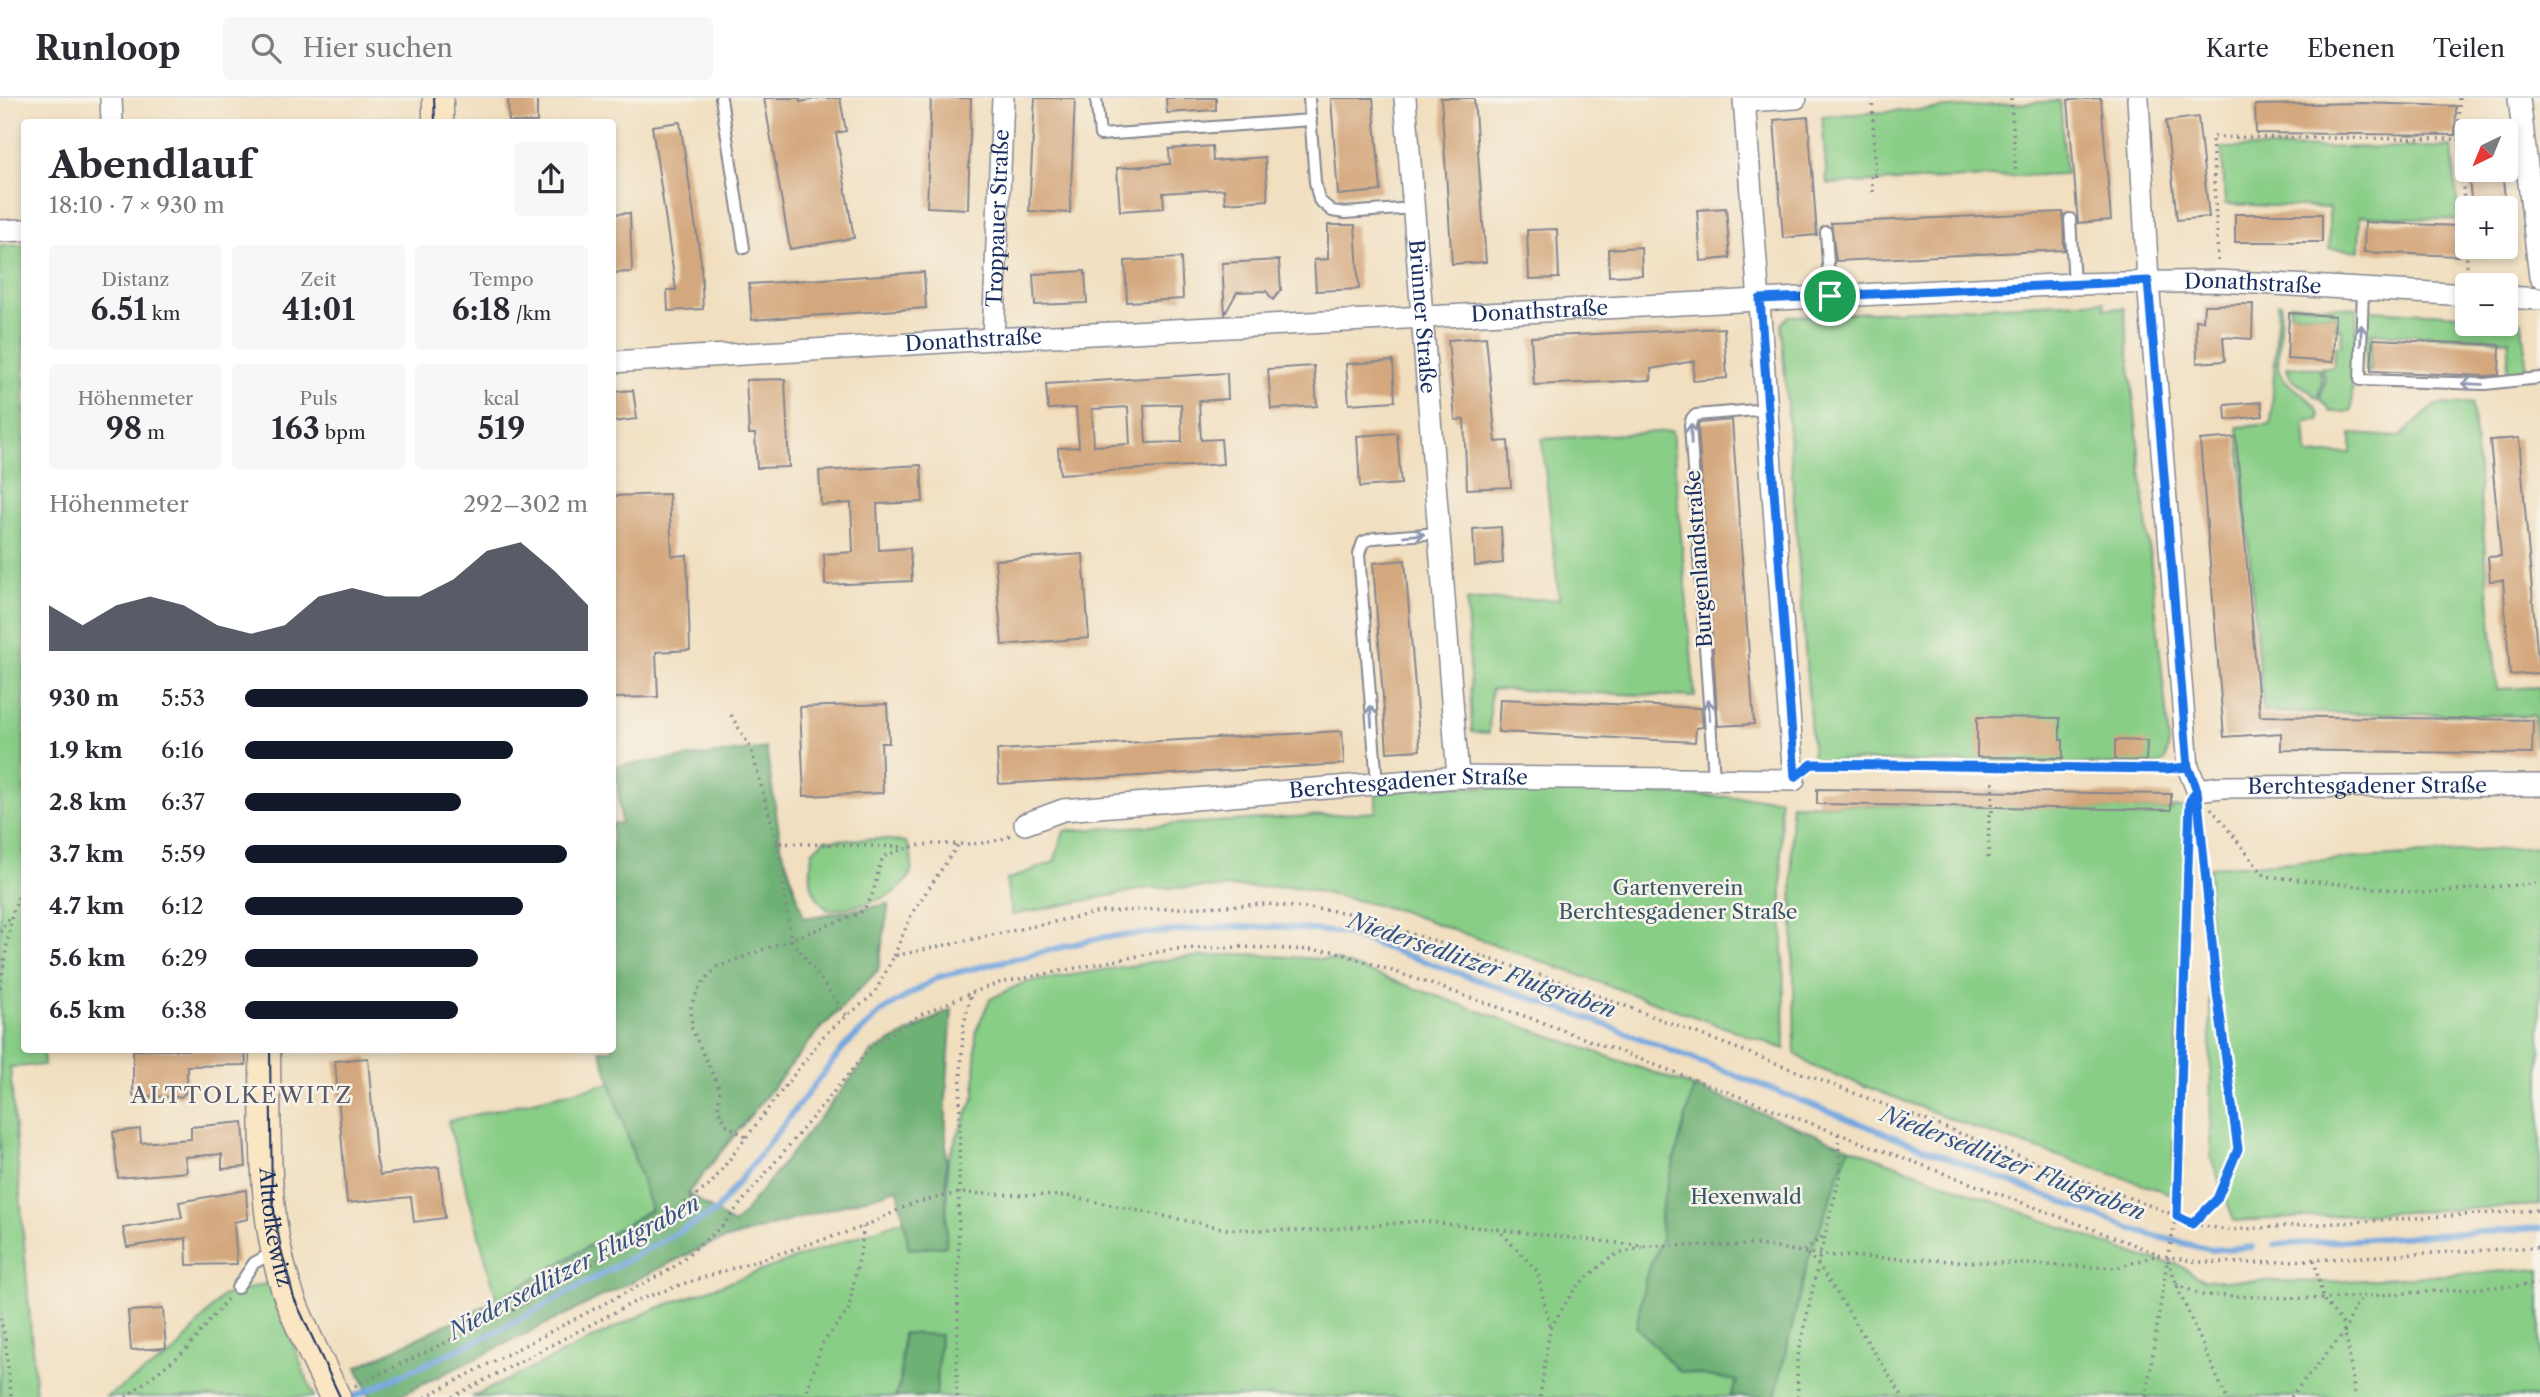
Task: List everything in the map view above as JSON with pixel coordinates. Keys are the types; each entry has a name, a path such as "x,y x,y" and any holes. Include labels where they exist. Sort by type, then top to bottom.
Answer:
{"main road":[{"path":"438,98 438,119"},
{"name":"Alttolkewitz","path":"265,1053 268,1199 277,1251 290,1300 335,1396"}],"street":[{"path":"111,98 112,119"},
{"name":"Troppauer Straße","path":"993,339 1003,98"},
{"name":"Brünner Straße","path":"1405,98 1458,777"},
{"path":"1795,779 1744,100 1796,98"},
{"path":"2138,98 2148,281 2188,767 2197,790"},
{"path":"2519,98 2540,277"},
{"path":"0,231 21,230"},
{"name":"Donathstraße","path":"616,362 993,339 2148,281 2219,281 2455,294"},
{"path":"2518,298 2540,299"},
{"name":"Berchtesgadener Straße","path":"1026,824 1063,810 1458,777 1795,779"},
{"name":"Berchtesgadener Straße","path":"2197,790 2222,787 2540,785"}],"lane":[{"path":"722,98 744,248"},
{"path":"1096,98 1100,135 1311,120"},
{"path":"1309,98 1315,182 1320,200 1332,211 1345,213 1414,208"},
{"path":"2070,219 2074,284"},
{"path":"1826,232 1830,296"},
{"path":"2363,289 2360,380 2485,384 2540,378"},
{"name":"Burgenlandstraße","path":"1714,778 1690,425 1696,415 1768,410"},
{"path":"1377,784 1359,554 1363,542 1374,538 1439,533"},
{"path":"237,1288 254,1263 277,1251"}],"path":[{"path":"1872,98 1876,182"},
{"path":"2011,98 2016,175"},
{"path":"2459,98 2459,119"},
{"path":"2219,281 2212,137 2455,139"},
{"path":"1872,192 1871,174 1876,174"},
{"path":"2463,182 2467,273"},
{"path":"731,715 751,749 777,843 791,939 847,1016"},
{"path":"1795,779 1812,764 2165,769 2188,767"},
{"path":"1988,858 1993,779"},
{"path":"2197,790 2265,876 2421,892 2540,883"},
{"path":"2146,1397 2176,1218 2190,801 2197,790"},
{"path":"2192,1224 2217,1199 2238,1149 2217,993 2197,790"},
{"path":"745,1137 726,1124 718,1109 720,1090 692,1028 691,1004 701,985 717,967 858,914 865,909 873,896 877,870 883,856 935,844 958,845 1007,837"},
{"path":"777,843 909,848"},
{"path":"335,1396 515,1309 629,1242 710,1185 825,1034 874,994 912,913 958,845"},
{"path":"0,988 12,914 21,891"},
{"path":"894,956 1100,912 1266,904 1344,912 1565,983 2192,1224 2229,1230 2540,1210"},
{"path":"0,932 12,914"},
{"path":"425,1397 671,1269 722,1226 871,1047 920,1015 999,983 1174,949 1244,947 1334,951 1530,1018 2168,1258"},
{"path":"957,1397 963,1029 971,993"},
{"path":"1798,1397 1797,1361 1819,1255 1840,1176 1838,1133"},
{"path":"452,1397 638,1300 863,1227 913,1203 959,1193 1068,1196 1226,1229 1308,1231 1421,1221 1644,1246 1759,1245 1819,1255 2116,1268 2158,1255 2197,1262 2232,1262 2540,1247"},
{"path":"805,1397 822,1344 848,1311 863,1227"},
{"path":"1497,1228 1537,1271 1550,1328 1539,1397"},
{"path":"1802,1252 1825,1234"},
{"path":"1550,1328 1576,1287 1612,1256 1644,1246"},
{"path":"1802,1252 1814,1258 1903,1397"},
{"path":"2168,1258 2176,1284 2227,1397"},
{"path":"2314,1260 2323,1298 2342,1323 2355,1397"},
{"path":"2176,1284 2202,1295 2323,1298 2540,1284"},
{"path":"126,1397 185,1351 237,1288"},
{"path":"2290,1397 2344,1333 2362,1297"},
{"path":"0,1318 5,1337 11,1397"}],"green space":[{"path":"2060,101 2066,174 1827,184 1822,116"},
{"path":"2452,147 2457,196 2455,220 2360,216 2359,251 2329,248 2329,208 2225,204 2222,148"},
{"path":"21,245 21,1053 43,1053 44,1065 10,1067 36,1397 0,1397 0,246"},
{"path":"2104,301 2105,309 2124,308 2169,744 2165,761 2159,765 1813,760 1781,324 1789,316"},
{"path":"2278,303 2281,303 2278,368 2287,382 2314,405 2320,420 2305,421 2307,455 2351,453 2351,434 2400,437 2435,405 2472,403 2497,689 2540,687 2540,745 2535,745 2534,716 2263,712 2238,427 2271,424"},
{"path":"2290,304 2357,308 2351,412 2331,412 2320,398 2325,380 2321,367 2333,368 2335,346 2341,346 2342,329 2335,329 2336,316 2290,313"},
{"path":"2367,310 2455,314 2455,336 2518,336 2518,320 2522,323 2527,373 2507,374 2509,340 2372,333 2370,372 2365,366"},
{"path":"2287,367 2319,368 2322,381 2318,398 2290,377"},
{"path":"1672,431 1695,697 1491,689 1489,733 1472,732 1467,600 1559,599 1542,439"},
{"path":"766,748 781,845 804,918 889,904 878,970 815,1035 688,1193 734,1225 873,1051 952,1009 946,1099 946,1246 909,1249 898,1189 707,1245 397,1397 370,1397 357,1367 497,1300 651,1210 601,1053 616,1053 616,824 621,823 616,766"},
{"name":"Gartenverein Berchtesgadener Straße","path":"1448,786 1780,799 1785,1049 1398,910 1298,887 1149,888 1012,915 1006,880 1054,862 1064,831 1376,812 1376,792"},
{"path":"1988,791 1998,791 1998,806 2171,810 2171,807 2186,807 2172,1194 1983,1131 1812,1066 1795,1053 1791,804 1987,807"},
{"path":"882,839 906,842 912,860 910,874 903,885 876,900 828,910 816,896 811,884 812,852 824,840"},
{"path":"2540,847 2540,1205 2234,1221 2211,1158 2209,867"},
{"path":"1245,954 1335,960 1694,1087 1660,1213 1662,1239 1646,1276 1679,1371 1737,1381 1730,1397 936,1397 940,1336 903,1333 900,1383 895,1397 472,1397 652,1310 905,1219 909,1249 946,1246 948,1158 975,1095 976,1031 990,999 1023,983 1178,958"},
{"path":"610,1083 651,1209 497,1300 448,1121"},
{"name":"Hexenwald","path":"1694,1087 1849,1147 1808,1260 1775,1397 1730,1397 1737,1381 1679,1371 1636,1327 1646,1276 1662,1239 1660,1213"},
{"path":"1849,1147 2144,1258 2177,1264 2204,1280 2330,1282 2540,1269 2540,1397 1775,1397 1808,1260"},
{"path":"269,1283 314,1397 106,1397 175,1352 222,1296"},
{"path":"903,1333 940,1335 936,1397 895,1397 900,1383"}],"building":[{"path":"508,98 537,98 537,119 509,119"},
{"path":"764,98 800,98 800,102 840,98 846,131 836,133 854,238 790,249"},
{"path":"931,98 971,98 968,209 927,207"},
{"path":"1035,98 1075,98 1070,213 1029,211"},
{"path":"1166,98 1216,98 1216,110 1167,113"},
{"path":"1331,98 1373,98 1381,191 1338,195"},
{"path":"1441,98 1474,98 1486,262 1452,264"},
{"path":"2101,98 2111,220 2078,223 2068,100"},
{"path":"2361,103 2456,106 2455,135 2256,133 2255,105"},
{"path":"1808,117 1817,235 1783,238 1774,120"},
{"path":"2198,117 2209,217 2177,220 2166,121"},
{"path":"680,122 701,262 703,309 668,311 667,290 676,290 652,126"},
{"path":"1212,146 1213,161 1265,157 1268,200 1225,203 1224,189 1163,193 1164,208 1120,211 1117,168 1170,164 1169,149"},
{"path":"2469,182 2503,182 2505,196 2471,196"},
{"path":"1726,208 1730,258 1701,261 1697,210"},
{"path":"2063,212 2064,250 1836,261 1831,223"},
{"path":"630,213 632,272 616,273 616,214"},
{"path":"2235,214 2322,214 2322,242 2235,242"},
{"path":"2365,222 2455,226 2455,256 2364,252"},
{"path":"1328,225 1355,225 1359,289 1316,291 1314,260 1328,259"},
{"path":"1557,229 1559,278 1529,279 1527,230"},
{"path":"1641,247 1642,275 1609,276 1608,249"},
{"path":"1181,258 1183,299 1127,302 1125,261"},
{"path":"1279,260 1281,290 1273,300 1266,291 1237,292 1225,314 1222,263"},
{"path":"1085,271 1087,303 1035,305 1033,274"},
{"path":"924,272 926,308 752,320 749,284"},
{"path":"2253,304 2252,339 2223,337 2225,361 2197,363 2196,320 2203,321 2204,305"},
{"path":"2289,313 2335,316 2333,362 2287,359"},
{"path":"1724,328 1727,378 1693,381 1694,361 1651,369 1651,380 1534,385 1531,337"},
{"path":"1486,337 1496,442 1508,441 1511,487 1467,489 1464,419 1455,420 1448,340"},
{"path":"2373,339 2500,345 2499,375 2371,371"},
{"path":"1393,361 1395,401 1349,404 1346,364"},
{"path":"1314,366 1317,406 1271,409 1268,369"},
{"path":"1227,373 1228,399 1199,401 1201,440 1221,439 1223,464 1060,474 1058,448 1079,447 1076,408 1048,409 1046,384","holes":["1181,404 1182,442 1146,443 1144,405","1128,407 1130,444 1094,446 1092,409"]},
{"path":"785,379 789,467 757,468 755,434 749,434 746,380"},
{"path":"633,390 637,419 616,422 616,392"},
{"path":"2261,402 2263,416 2226,420 2225,405"},
{"path":"1732,420 1754,724 1718,726 1698,426 1699,423"},
{"path":"1397,433 1401,484 1360,487 1357,436"},
{"path":"2236,437 2260,716 2533,720 2532,754 2281,750 2281,733 2224,737 2200,440"},
{"path":"2519,438 2539,673 2510,675 2503,580 2490,581 2488,557 2501,556 2490,440"},
{"path":"921,465 923,502 877,504 879,550 910,548 912,581 825,585 824,554 853,552 851,503 821,505 819,471"},
{"path":"669,494 672,556 687,555 690,650 656,652 658,697 616,698 616,496"},
{"path":"1501,527 1503,563 1475,566 1473,529"},
{"path":"1083,554 1089,638 1002,645 995,560"},
{"path":"1405,560 1420,750 1387,752 1373,563"},
{"path":"1500,699 1701,708 1703,727 1696,728 1695,742 1498,732"},
{"path":"887,704 889,743 881,743 883,793 804,796 800,707"},
{"path":"1977,717 2060,718 2063,758 1977,757"},
{"path":"1342,731 1344,764 999,784 997,750"},
{"path":"2115,740 2147,741 2146,761 2115,761"},
{"path":"1817,789 2171,794 2171,810 1817,804"},
{"path":"133,1053 245,1053 246,1065 187,1066 187,1091 181,1097 133,1096"},
{"path":"368,1058 376,1157 380,1175 439,1167 445,1218 414,1222 411,1197 347,1203 335,1061"},
{"path":"243,1122 246,1167 222,1169 222,1154 185,1157 187,1172 118,1178 113,1132 140,1129 141,1143 191,1139 191,1127"},
{"path":"246,1190 248,1219 234,1222 237,1264 187,1265 186,1238 127,1247 123,1228 182,1218 179,1202"},
{"path":"163,1309 166,1348 131,1350 128,1311"}],"waterway":[{"name":"Niedersedlitzer Flutgraben","path":"353,1397 496,1332 715,1212 844,1047 881,1012 938,977 1104,937 1223,927 1284,927 1342,933 1585,1017 2143,1233 2211,1250 2252,1247"},
{"name":"Niedersedlitzer Flutgraben","path":"2275,1245 2540,1228"}],"tram line":[{"path":"434,98 435,119"},
{"path":"270,1053 272,1200 281,1249 294,1298 340,1397"}],"district":[{"name":"ALTTOLKEWITZ","path":"242,1095"}],"route":[{"path":"1830,296 1760,299 1795,777 1812,764 2165,769 2188,767 2191,774 2197,790 2217,993 2238,1149 2217,1199 2192,1224 2177,1216 2190,801 2197,790 2188,767 2148,281 1830,296"}]}
